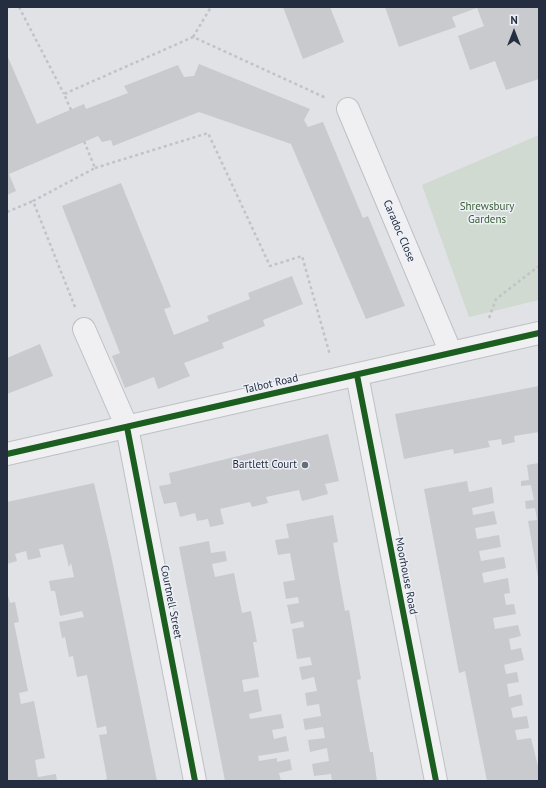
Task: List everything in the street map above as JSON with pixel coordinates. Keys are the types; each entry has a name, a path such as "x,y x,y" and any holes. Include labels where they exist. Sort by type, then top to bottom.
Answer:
{"street":[{"name":"Caradoc Close","path":"348,109 451,353"},
{"name":"Courtnell Street","path":"84,329 127,427 195,781"},
{"name":"Talbot Road","path":"7,454 539,333"},
{"name":"Moorhouse Road","path":"347,377 436,781"}],"path":[{"path":"19,7 71,110"},
{"path":"64,94 193,37 211,7"},
{"path":"193,37 348,109"},
{"path":"7,212 33,201 95,168 208,133 270,266 302,256 347,377"},
{"path":"84,141 95,168"},
{"path":"33,201 84,329"},
{"path":"484,346 491,312 496,299 539,266"}],"green space":[{"name":"Shrewsbury Gardens","path":"539,135 539,300 469,317 422,185"}],"building":[{"path":"283,7 330,7 344,42 303,59"},
{"path":"385,7 539,7 539,79 506,90 495,61 470,70 458,36 484,26 477,8 452,17 456,27 399,47"},
{"path":"7,55 37,124 84,104 86,109 128,93 124,86 178,65 184,77 194,76 199,64 310,109 304,120 308,127 323,122 363,218 368,216 405,306 366,319 291,144 199,112 113,146 111,140 102,142 98,136 9,174 16,191 7,195"},
{"path":"121,183 171,307 164,309 174,335 209,321 207,316 250,299 248,293 292,276 303,304 263,320 265,326 222,343 224,348 184,363 190,376 158,389 154,377 125,388 112,356 120,353 62,206"},
{"path":"40,344 53,376 7,394 7,358"},
{"path":"539,386 539,432 514,436 515,442 502,445 501,439 488,441 490,447 454,454 453,449 404,459 395,414"},
{"path":"328,434 339,481 325,484 328,494 302,501 299,490 266,497 268,503 252,507 250,502 220,509 224,524 210,527 208,519 197,521 195,513 180,517 176,502 164,504 159,486 171,484 169,473"},
{"path":"539,463 538,577 528,521 537,520 535,508 526,509 525,501 534,500 531,485 521,486 521,481 529,480 527,465"},
{"path":"467,481 469,492 492,487 494,503 472,508 473,515 494,511 497,524 475,528 477,539 499,535 501,547 479,551 481,561 504,557 506,568 482,573 484,583 508,578 510,593 504,594 506,605 514,604 516,614 493,618 495,629 518,625 521,636 509,639 511,650 521,648 524,660 504,665 506,674 517,672 519,682 507,684 509,697 521,694 523,705 511,708 513,718 527,716 529,728 515,730 517,740 531,738 539,770 539,781 487,781 465,671 459,673 424,489"},
{"path":"94,483 111,555 157,781 101,781 107,779 99,735 107,734 106,726 97,728 87,675 77,677 73,656 69,657 65,637 62,638 59,622 84,617 82,611 60,616 55,591 51,591 49,581 74,577 71,563 69,567 63,544 39,549 41,557 28,560 26,551 15,554 17,561 7,564 7,502"},
{"path":"333,515 338,542 333,543 345,611 349,610 361,679 357,680 370,752 373,752 377,781 332,781 331,774 314,776 312,764 329,761 327,748 310,752 308,740 325,738 323,727 305,730 303,719 321,716 319,704 307,706 305,693 317,691 314,677 302,680 299,667 312,665 310,657 297,659 292,629 304,627 303,621 291,624 287,605 299,603 298,597 286,599 283,582 295,580 290,553 278,555 275,540 289,538 286,524"},
{"path":"209,541 211,553 225,551 227,561 212,564 215,577 234,573 242,613 251,611 257,642 253,642 259,677 242,680 244,692 258,689 262,711 249,714 250,719 281,714 284,728 272,730 274,739 286,736 289,751 258,756 259,761 277,758 277,762 290,759 292,770 279,773 281,781 225,781 179,547"},
{"path":"7,592 10,603 15,602 19,622 14,623 28,691 19,693 21,704 34,701 45,758 35,760 38,777 56,774 57,781 7,781"}],"cycle path":[{"path":"7,454 539,333"},
{"path":"357,375 436,781"},
{"path":"127,427 195,781"}],"place":[{"name":"Bartlett Court","path":"305,465"}]}
